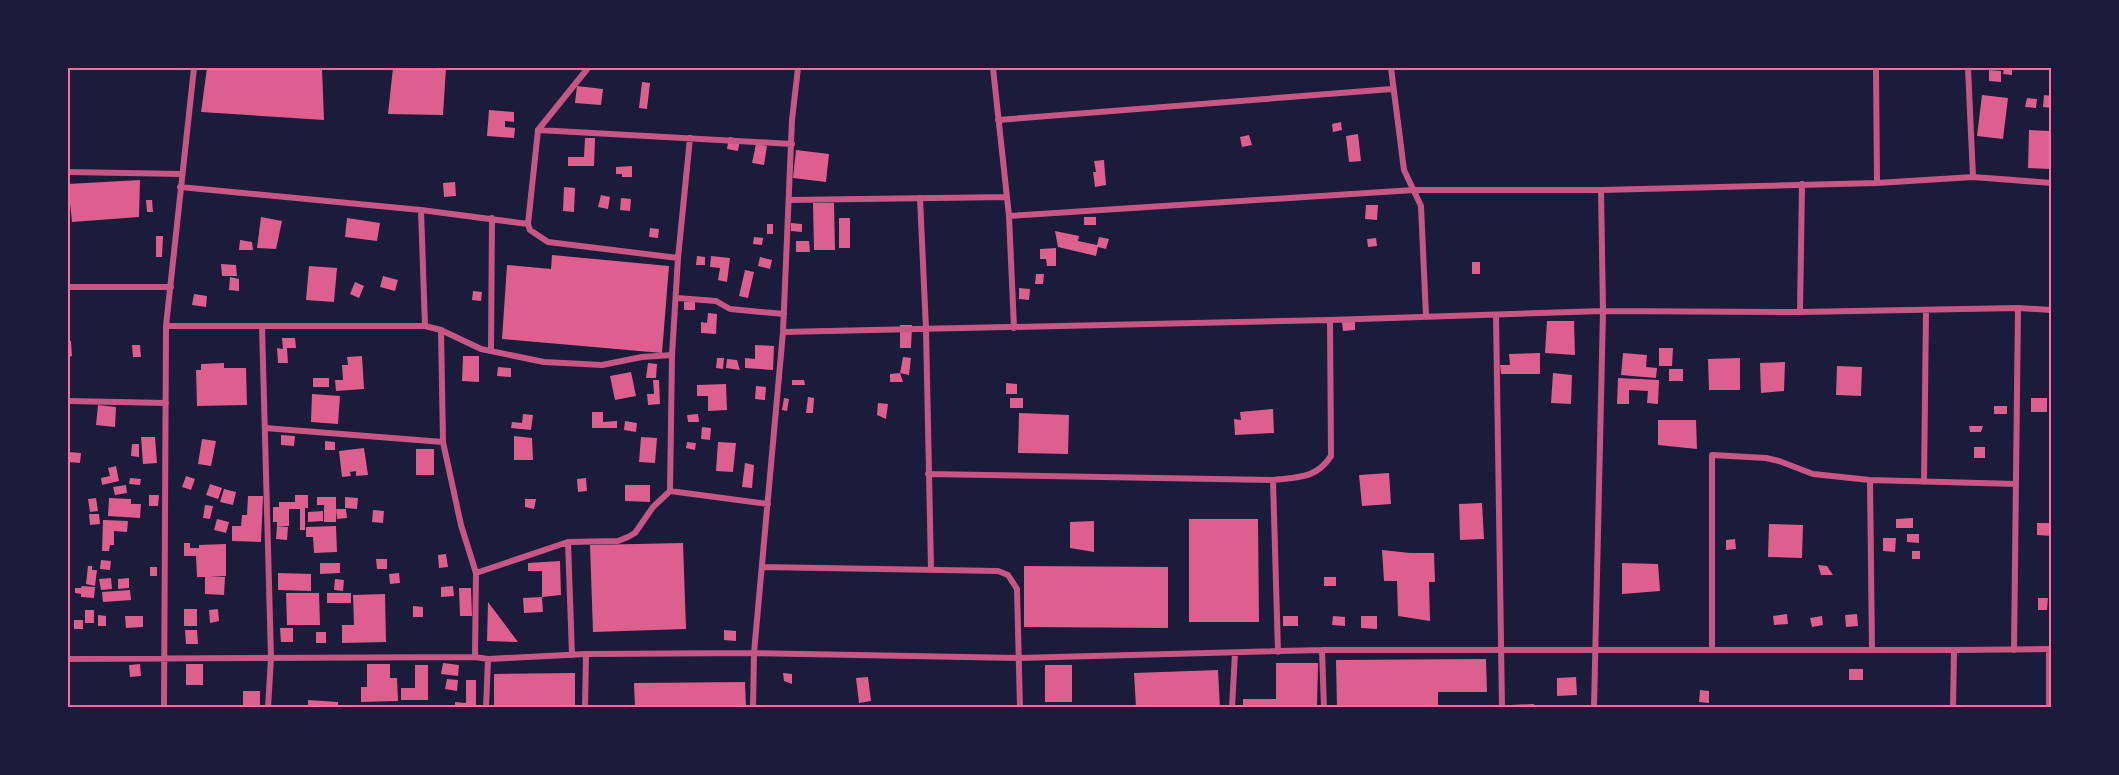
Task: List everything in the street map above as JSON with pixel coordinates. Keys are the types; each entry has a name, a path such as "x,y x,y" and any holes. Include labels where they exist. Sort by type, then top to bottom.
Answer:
{"street":[{"path":"164,708 166,326 194,68"},
{"path":"588,68 538,130 528,225 530,230 549,242 678,258"},
{"path":"753,708 754,653 783,332 792,120 798,68"},
{"path":"993,68 1009,216 1014,328"},
{"path":"1391,68 1404,170 1421,206 1426,315"},
{"path":"1876,68 1877,183"},
{"path":"1968,68 1973,177"},
{"path":"998,120 1392,89"},
{"path":"538,130 792,144"},
{"path":"476,573 568,542 618,541 628,537 635,533 652,507 670,491 672,355 678,258 690,138"},
{"path":"68,172 182,174"},
{"path":"1009,216 1414,190 1601,190 1877,183 1973,177 2052,183"},
{"path":"1800,312 1802,184"},
{"path":"180,187 421,210 492,218 528,225"},
{"path":"1594,708 1603,311 1601,190"},
{"path":"789,200 1007,197"},
{"path":"920,198 926,329 931,569"},
{"path":"421,210 425,326"},
{"path":"491,351 492,218"},
{"path":"68,287 171,287"},
{"path":"677,298 716,301 730,309 784,314"},
{"path":"783,332 1330,320 1426,315 1603,311 1800,312 2018,308 2052,310"},
{"path":"2014,650 2018,308"},
{"path":"1924,482 1926,310"},
{"path":"1496,315 1502,708"},
{"path":"928,474 1273,480 1314,474 1322,469 1331,456 1330,320"},
{"path":"166,326 425,326 441,330 481,349 544,362 602,365 642,357 672,355"},
{"path":"262,326 271,658 268,708"},
{"path":"441,330 443,442 461,525 476,573 475,657"},
{"path":"68,401 166,403"},
{"path":"265,428 443,442"},
{"path":"1712,650 1713,455 1766,458 1813,474 1870,480 2016,484"},
{"path":"1273,480 1278,652"},
{"path":"1870,480 1872,650"},
{"path":"670,491 768,504"},
{"path":"568,542 572,655"},
{"path":"762,567 998,571 1008,575 1017,589 1020,708"},
{"path":"68,658 475,657 488,659 586,654 754,653 1019,658 1322,650 2050,649 2049,708"},
{"path":"1322,650 1324,708"},
{"path":"1953,650 1953,708"},
{"path":"1232,708 1235,653"},
{"path":"585,708 586,654"},
{"path":"486,708 488,659"}],"building":[{"path":"207,68 322,68 324,120 201,112"},
{"path":"393,68 446,68 443,115 388,114"},
{"path":"2004,68 2012,68 2012,75 2003,74"},
{"path":"1989,70 2001,71 2001,82 1989,81"},
{"path":"642,82 650,83 647,109 639,108"},
{"path":"577,86 603,89 601,105 575,103"},
{"path":"1982,95 2008,98 2003,139 1977,136"},
{"path":"2044,95 2052,96 2052,108 2043,107"},
{"path":"2027,98 2037,99 2036,108 2025,107"},
{"path":"489,110 514,112 514,122 505,121 505,127 515,128 514,138 487,136"},
{"path":"1341,122 1342,130 1333,132 1332,124"},
{"path":"2029,130 2052,131 2052,169 2028,168"},
{"path":"1358,134 1361,161 1349,162 1346,136"},
{"path":"1249,135 1252,145 1242,147 1240,137"},
{"path":"729,137 740,139 738,151 727,149"},
{"path":"585,138 595,138 594,166 568,166 568,157 584,157"},
{"path":"756,144 767,146 764,165 752,163"},
{"path":"796,150 829,154 826,182 793,178"},
{"path":"1104,160 1106,185 1095,187 1094,161"},
{"path":"632,166 632,177 622,177 622,174 616,174 616,167"},
{"path":"140,180 139,217 72,222 68,184"},
{"path":"455,182 456,196 444,197 443,183"},
{"path":"564,187 575,188 574,212 563,211"},
{"path":"601,195 610,197 608,209 598,207"},
{"path":"621,198 631,199 630,211 620,210"},
{"path":"146,200 152,200 153,212 147,212"},
{"path":"813,203 834,203 835,250 814,250"},
{"path":"1366,205 1378,205 1377,220 1365,219"},
{"path":"261,217 282,221 276,249 257,248"},
{"path":"1084,217 1096,217 1096,225 1084,225"},
{"path":"347,218 380,223 377,241 345,237"},
{"path":"839,218 850,218 850,248 839,248"},
{"path":"791,223 802,224 802,232 791,231"},
{"path":"767,224 773,224 773,234 767,234"},
{"path":"650,228 659,229 658,238 649,237"},
{"path":"1055,231 1079,236 1078,241 1097,245 1099,237 1109,239 1106,249 1098,247 1096,256 1058,247"},
{"path":"156,236 163,236 162,257 156,257"},
{"path":"754,237 763,238 762,245 753,244"},
{"path":"1376,238 1377,246 1368,247 1367,239"},
{"path":"240,240 252,242 253,250 239,250"},
{"path":"796,241 809,241 810,252 796,252"},
{"path":"1056,248 1056,266 1047,266 1046,259 1040,259 1040,249"},
{"path":"552,255 669,266 662,353 502,339 507,265 551,269"},
{"path":"697,256 705,257 705,265 696,265"},
{"path":"711,256 730,258 727,282 718,280 720,268 710,267"},
{"path":"760,257 772,260 770,269 758,266"},
{"path":"1472,262 1480,262 1480,274 1472,274"},
{"path":"221,264 236,265 237,276 222,276"},
{"path":"309,266 337,268 334,302 306,300"},
{"path":"745,270 754,272 748,298 739,296"},
{"path":"1036,274 1044,274 1043,284 1035,284"},
{"path":"383,276 398,280 395,291 380,287"},
{"path":"230,277 239,279 239,291 229,290"},
{"path":"355,282 364,286 359,298 350,294"},
{"path":"1019,288 1030,289 1029,300 1019,299"},
{"path":"473,291 482,292 481,301 472,300"},
{"path":"194,294 207,296 206,307 192,305"},
{"path":"684,302 695,302 695,310 684,310"},
{"path":"708,313 717,314 716,334 701,333 701,322 707,323"},
{"path":"1355,321 1355,330 1343,331 1342,322"},
{"path":"1547,321 1574,321 1575,355 1545,353"},
{"path":"900,325 912,325 911,348 900,348"},
{"path":"282,338 295,338 296,348 287,348 288,363 278,363 277,348 283,349"},
{"path":"68,341 71,341 72,356 68,357"},
{"path":"132,345 140,345 141,357 133,357"},
{"path":"755,345 774,346 773,370 745,368 745,358 755,359"},
{"path":"1659,348 1673,348 1672,366 1659,366"},
{"path":"1540,353 1540,374 1501,374 1500,365 1510,365 1509,354"},
{"path":"1623,353 1647,355 1646,367 1657,368 1656,378 1621,375"},
{"path":"362,356 364,389 336,391 335,380 343,380 342,365 348,365 347,357"},
{"path":"463,356 479,356 479,382 462,381"},
{"path":"903,357 911,358 909,375 900,373"},
{"path":"717,358 724,358 723,369 716,368"},
{"path":"1740,358 1740,390 1709,390 1708,359"},
{"path":"727,359 737,360 740,370 726,368"},
{"path":"1785,362 1784,391 1761,393 1760,363"},
{"path":"224,363 224,368 246,368 247,405 197,406 196,370 201,370 201,364"},
{"path":"648,363 657,364 656,378 646,378"},
{"path":"1837,366 1862,367 1861,396 1836,395"},
{"path":"498,367 511,368 511,377 497,376"},
{"path":"1669,369 1683,369 1683,381 1669,381"},
{"path":"631,372 636,396 615,400 610,376"},
{"path":"900,373 903,382 890,382 890,374"},
{"path":"1553,373 1572,375 1571,404 1551,403"},
{"path":"313,378 329,378 329,387 313,387"},
{"path":"1618,378 1659,380 1658,404 1647,403 1648,391 1629,390 1629,404 1617,404"},
{"path":"653,380 659,380 660,404 648,405 647,394 654,394"},
{"path":"792,380 804,380 805,385 792,385"},
{"path":"1006,383 1017,384 1017,394 1006,394"},
{"path":"726,384 727,410 708,411 708,396 697,396 697,385"},
{"path":"756,386 766,387 765,400 755,399"},
{"path":"312,394 340,396 338,424 311,422"},
{"path":"808,397 814,398 813,413 806,413"},
{"path":"784,398 789,399 787,411 782,410"},
{"path":"1010,398 1023,398 1023,408 1010,408"},
{"path":"2031,398 2047,398 2047,412 2031,412"},
{"path":"878,403 888,404 886,419 877,415"},
{"path":"98,405 116,407 115,427 96,425"},
{"path":"1994,406 2007,406 2007,414 1994,414"},
{"path":"1273,409 1274,433 1235,435 1234,419 1241,420 1240,412"},
{"path":"592,412 603,412 603,422 617,421 617,428 592,428"},
{"path":"1019,413 1069,415 1068,454 1018,453"},
{"path":"523,414 533,415 531,430 511,428 512,422 522,423"},
{"path":"698,414 699,422 688,422 687,415"},
{"path":"1658,420 1696,420 1697,449 1658,445"},
{"path":"625,421 637,423 636,432 624,430"},
{"path":"1969,426 1983,426 1981,432 1970,432"},
{"path":"702,427 711,428 710,440 701,439"},
{"path":"281,435 295,436 294,446 281,445"},
{"path":"514,436 532,438 533,460 514,460"},
{"path":"141,437 155,437 157,463 143,464"},
{"path":"641,437 657,438 655,463 639,462"},
{"path":"202,439 216,441 211,466 198,464"},
{"path":"325,441 335,442 335,450 325,450"},
{"path":"687,442 696,443 695,450 686,448"},
{"path":"718,442 736,443 733,472 716,471"},
{"path":"132,444 139,444 139,457 131,456"},
{"path":"1974,447 1985,447 1985,458 1974,458"},
{"path":"364,448 368,475 356,476 356,471 350,472 351,476 342,477 339,451"},
{"path":"416,449 434,449 434,475 416,475"},
{"path":"68,452 81,453 80,463 68,462"},
{"path":"745,463 754,465 752,488 742,487"},
{"path":"116,466 119,481 102,485 101,478 110,476 108,468"},
{"path":"1389,473 1391,504 1362,506 1359,475"},
{"path":"186,476 195,479 191,490 182,487"},
{"path":"130,478 141,479 140,485 129,484"},
{"path":"586,478 587,491 578,492 577,479"},
{"path":"210,484 222,488 218,499 206,495"},
{"path":"126,485 127,493 115,495 113,487"},
{"path":"625,485 650,485 650,502 625,501"},
{"path":"224,489 236,492 233,505 220,502"},
{"path":"149,495 159,495 158,506 149,506"},
{"path":"295,495 308,495 308,508 305,508 305,530 300,530 300,509 289,509 289,526 277,526 277,522 273,522 273,507 279,507 279,502 295,502"},
{"path":"248,496 263,496 261,542 232,541 232,526 241,526 242,515 247,515"},
{"path":"317,497 336,497 336,522 324,522 324,505 317,505"},
{"path":"345,497 358,498 357,509 345,508"},
{"path":"96,498 98,511 90,512 88,499"},
{"path":"109,498 131,499 131,504 141,504 140,518 108,516"},
{"path":"525,499 536,499 534,509 525,507"},
{"path":"1482,503 1484,539 1460,540 1459,504"},
{"path":"205,505 213,506 210,519 203,518"},
{"path":"336,509 346,509 347,518 337,519"},
{"path":"373,510 384,511 383,523 372,522"},
{"path":"323,511 323,521 308,522 308,512"},
{"path":"89,514 99,514 100,524 90,525"},
{"path":"1913,518 1913,528 1896,528 1896,519"},
{"path":"217,519 229,522 226,533 214,530"},
{"path":"1189,519 1258,519 1259,622 1189,622"},
{"path":"103,520 128,521 127,532 114,531 114,545 110,545 109,551 102,551"},
{"path":"1094,521 1094,552 1070,548 1070,522"},
{"path":"2037,523 2052,523 2052,536 2037,535"},
{"path":"1769,524 1803,525 1802,558 1768,557"},
{"path":"277,526 288,527 287,540 276,539"},
{"path":"336,526 337,552 314,553 313,537 306,537 306,527"},
{"path":"1907,534 1919,534 1919,543 1907,542"},
{"path":"1883,538 1896,538 1895,552 1883,551"},
{"path":"1735,539 1736,549 1726,550 1726,540"},
{"path":"184,543 190,543 190,548 199,548 199,545 226,544 226,576 209,577 225,577 224,595 205,594 205,577 197,577 196,556 184,556"},
{"path":"683,543 686,629 593,632 590,545"},
{"path":"1382,550 1434,553 1435,582 1429,582 1430,621 1398,616 1397,581 1384,581"},
{"path":"1912,551 1920,551 1920,559 1912,559"},
{"path":"446,554 448,567 439,568 438,555"},
{"path":"376,559 387,559 387,569 377,569"},
{"path":"101,560 111,561 110,570 100,569"},
{"path":"560,561 561,595 542,597 542,571 528,571 528,563"},
{"path":"320,563 340,563 340,573 320,574"},
{"path":"1622,563 1658,564 1660,591 1622,594"},
{"path":"1818,565 1827,566 1833,575 1821,575"},
{"path":"88,566 92,566 92,570 97,570 95,586 86,584"},
{"path":"1024,566 1168,567 1168,628 1024,627"},
{"path":"150,567 157,567 157,576 150,576"},
{"path":"278,573 311,574 311,591 278,590"},
{"path":"399,573 400,583 390,584 389,574"},
{"path":"1324,577 1336,577 1336,586 1324,586"},
{"path":"111,578 112,589 101,590 99,579"},
{"path":"129,578 129,588 118,589 118,579"},
{"path":"335,579 344,580 343,591 334,590"},
{"path":"453,586 454,596 441,597 441,587"},
{"path":"95,587 94,598 81,597 81,594 75,593 75,588"},
{"path":"459,588 471,588 472,616 460,616"},
{"path":"130,590 131,600 103,602 102,592"},
{"path":"286,593 319,593 320,625 287,625"},
{"path":"327,593 351,593 351,603 327,603"},
{"path":"385,594 386,642 342,643 342,625 354,625 353,595"},
{"path":"542,597 543,612 524,613 523,598"},
{"path":"2038,598 2048,598 2047,610 2038,610"},
{"path":"488,602 518,642 487,641"},
{"path":"413,606 423,607 423,617 413,617"},
{"path":"184,609 197,609 197,626 184,626"},
{"path":"218,609 219,621 210,623 209,610"},
{"path":"85,610 94,610 94,623 85,623"},
{"path":"1787,614 1788,624 1774,625 1773,616"},
{"path":"1857,614 1858,626 1846,627 1845,615"},
{"path":"98,615 106,616 106,626 98,626"},
{"path":"125,616 143,616 143,627 126,628"},
{"path":"1283,616 1298,616 1298,626 1283,626"},
{"path":"1333,616 1345,617 1345,626 1332,625"},
{"path":"1361,616 1377,616 1377,629 1361,628"},
{"path":"1822,616 1823,625 1812,627 1810,618"},
{"path":"74,620 83,620 83,629 74,629"},
{"path":"280,628 293,628 293,642 281,642"},
{"path":"185,630 197,630 198,644 186,644"},
{"path":"724,630 736,631 736,641 724,640"},
{"path":"316,632 326,632 326,643 316,643"},
{"path":"1486,659 1487,692 1438,692 1438,708 1337,708 1336,660"},
{"path":"443,663 459,665 458,676 441,674"},
{"path":"1276,663 1318,663 1317,708 1243,708 1243,699 1276,699"},
{"path":"140,664 141,676 130,677 129,665"},
{"path":"186,664 203,664 203,685 186,685"},
{"path":"367,664 390,664 390,678 397,678 398,701 361,702 361,687 367,687"},
{"path":"415,665 428,665 428,700 401,700 401,688 415,688"},
{"path":"1045,665 1072,665 1072,702 1045,702"},
{"path":"1849,669 1863,669 1863,680 1849,680"},
{"path":"1218,670 1220,708 1136,708 1134,673"},
{"path":"575,673 575,708 494,708 494,674"},
{"path":"783,673 792,674 792,684 784,681"},
{"path":"868,677 871,701 859,703 856,678"},
{"path":"1576,677 1577,695 1557,696 1557,678"},
{"path":"447,679 458,680 457,691 445,689"},
{"path":"466,680 476,680 476,708 455,708 455,702 466,703"},
{"path":"745,682 746,708 635,708 634,683"},
{"path":"1700,690 1709,691 1709,703 1699,702"},
{"path":"243,691 260,691 260,705 243,708"},
{"path":"308,700 338,702 338,708 308,708"},
{"path":"1534,704 1534,708 1511,708 1511,705"}]}
